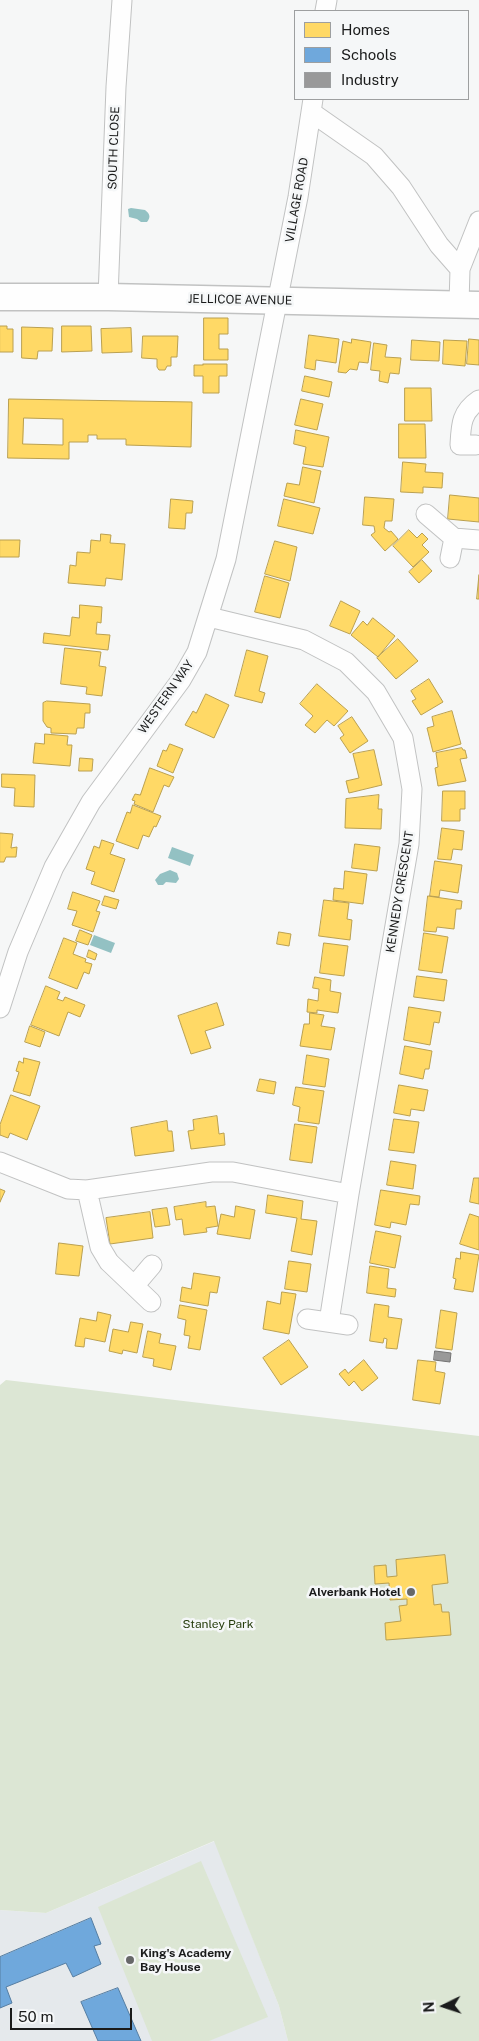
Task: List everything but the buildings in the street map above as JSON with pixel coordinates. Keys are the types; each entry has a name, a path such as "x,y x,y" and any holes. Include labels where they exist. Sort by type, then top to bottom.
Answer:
{"street":[{"name":"SOUTH CLOSE","path":"108,297 116,87 122,0"},
{"path":"312,105 374,156 401,187 439,245 460,268 469,305"},
{"name":"VILLAGE ROAD","path":"278,301 298,198 312,105"},
{"path":"460,268 479,221"},
{"name":"JELLICOE AVENUE","path":"0,297 108,297 469,305"},
{"name":"WESTERN WAY","path":"0,1008 18,952 54,867 92,802 181,680 197,652 226,559 278,301"},
{"path":"476,445 460,445 461,420 479,400"},
{"path":"426,514 454,538 479,540"},
{"path":"450,558 454,538"},
{"name":"KENNEDY CRESCENT","path":"209,617 304,640 346,662 376,692 403,738 412,789 409,844 349,1194 338,1324 307,1319"},
{"path":"0,1162 68,1189 87,1190 210,1172 238,1173 349,1194"},
{"path":"87,1190 100,1247 109,1262 151,1302"},
{"path":"135,1285 152,1265"}],"shaded area":[{"name":"King's Academy Bay House","path":"215,1841 279,2006 288,2041 0,2041 0,1910 46,1913"}],"green space":[{"name":"Stanley Park","path":"6,1380 479,1436 479,2041 288,2041 279,2006 214,1841 46,1913 0,1910 0,1385"},
{"path":"201,1861 268,2017 209,2041 152,2041 98,1907"}],"water":[{"path":"128,209 147,211 149,217 147,222 141,222 129,217"},
{"path":"172,847 194,855 190,866 168,858"},
{"path":"170,870 177,873 179,879 176,883 166,882 163,885 158,885 155,880 160,874"},
{"path":"94,935 115,943 111,953 90,945"}],"place":[{"name":"Alverbank Hotel","path":"411,1592"},
{"name":"King's Academy Bay House","path":"130,1960"}]}
